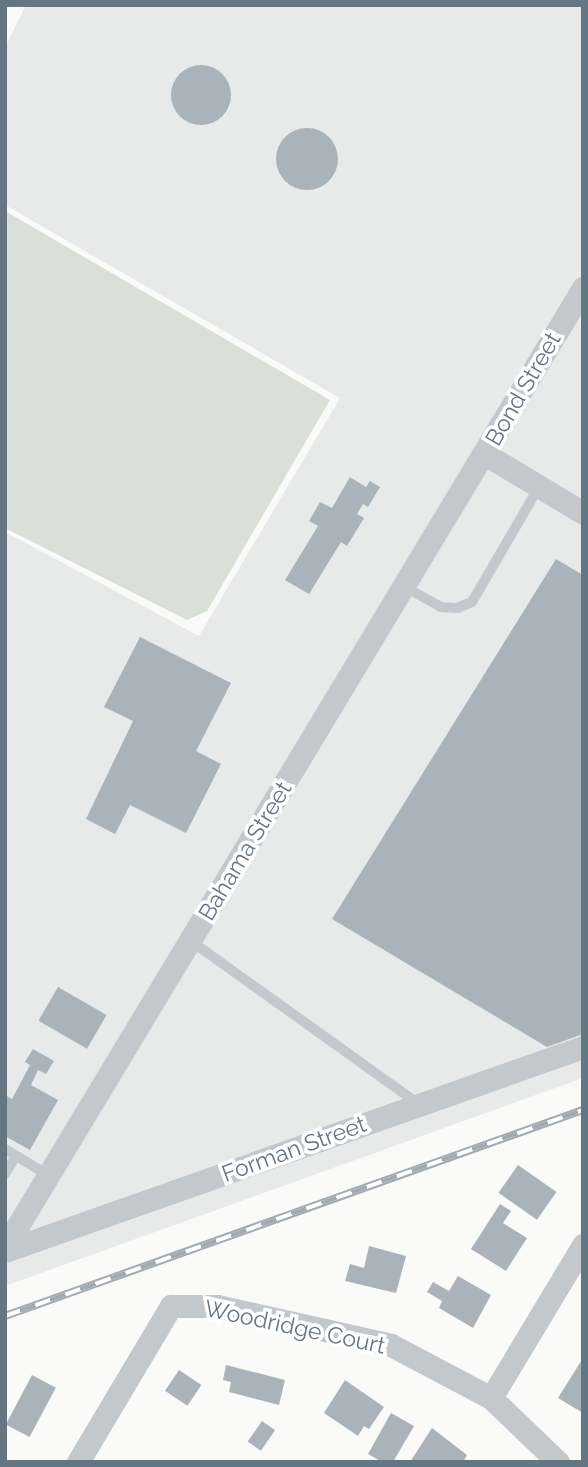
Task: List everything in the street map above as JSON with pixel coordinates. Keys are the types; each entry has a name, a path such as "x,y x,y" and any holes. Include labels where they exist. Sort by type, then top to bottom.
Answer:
{"street":[{"name":"Bond Street","path":"485,454 583,288"},
{"path":"485,454 583,513"},
{"name":"Bahama Street","path":"5,1249 485,454"},
{"name":"Forman Street","path":"5,1249 583,1046"},
{"path":"491,1398 583,1245"},
{"name":"Woodridge Court","path":"78,1462 171,1306 217,1306 391,1345 491,1398 558,1462"}],"lane":[{"path":"405,587 441,607 457,608 472,602 539,487"},
{"path":"191,941 420,1104"},
{"path":"5,1149 48,1175"},
{"path":"5,1174 16,1156"}],"shaded area":[{"path":"26,5 583,5 583,1078 5,1286 5,532 199,636 340,398 5,205 5,47"},
{"path":"5,211 330,400 207,611 187,620 5,528"}],"building":[{"path":"201,65 222,74 231,95 222,116 201,125 180,116 171,95 180,74"},
{"path":"301,128 313,128 329,137 336,147 336,171 329,181 313,190 301,190 290,185 281,176 276,165 276,153 281,142 290,133"},
{"path":"350,477 366,487 370,481 380,487 368,507 363,504 357,514 364,518 347,546 341,542 309,594 285,580 318,526 309,521 320,502 332,508"},
{"path":"556,559 583,575 583,1034 547,1047 332,919"},
{"path":"140,637 231,683 196,751 221,764 186,833 130,805 115,834 86,819 133,721 104,707"},
{"path":"58,987 106,1015 87,1049 39,1021"},
{"path":"33,1049 54,1061 46,1074 38,1070 31,1085 58,1100 30,1150 5,1136 5,1095 12,1099 30,1065 25,1062"},
{"path":"518,1165 557,1192 537,1220 498,1193"},
{"path":"500,1204 511,1211 503,1223 527,1238 506,1271 471,1249"},
{"path":"369,1246 406,1256 396,1293 345,1281 350,1264 364,1268"},
{"path":"458,1276 491,1295 473,1328 439,1308 442,1301 427,1292 433,1282 449,1291"},
{"path":"583,1358 583,1413 558,1398"},
{"path":"226,1365 285,1380 279,1405 229,1392 231,1382 223,1380"},
{"path":"179,1370 201,1385 187,1406 165,1391"},
{"path":"32,1375 56,1388 30,1437 6,1424"},
{"path":"345,1380 384,1407 369,1429 364,1426 358,1436 324,1413"},
{"path":"391,1413 414,1426 393,1462 382,1462 368,1454"},
{"path":"262,1421 275,1430 261,1451 248,1441"},
{"path":"432,1428 467,1455 463,1462 410,1462"}],"railway":[{"path":"5,1316 583,1110"}]}
